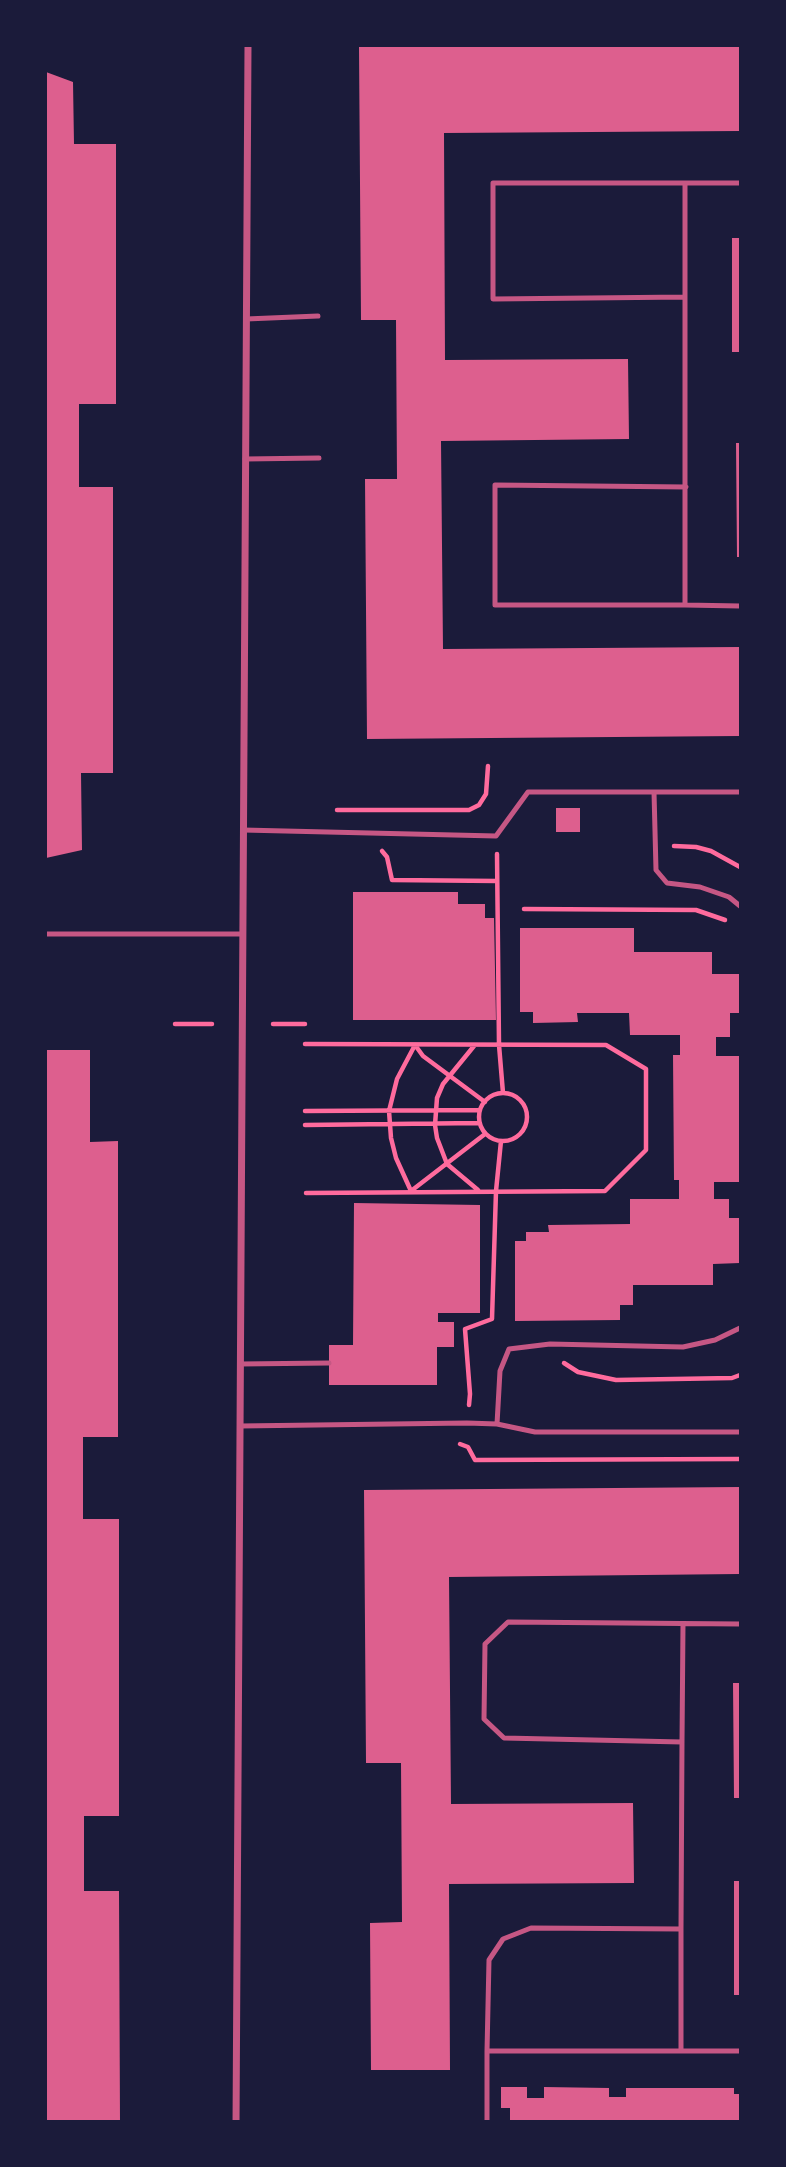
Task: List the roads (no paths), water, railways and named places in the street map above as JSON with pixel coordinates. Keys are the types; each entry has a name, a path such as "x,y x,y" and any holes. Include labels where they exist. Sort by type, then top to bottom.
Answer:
{"street":[{"path":"236,2122 248,46"}],"lane":[{"path":"685,297 493,299 493,183 740,183"},
{"path":"685,183 685,606"},
{"path":"246,319 318,316"},
{"path":"245,459 319,458"},
{"path":"686,487 495,485 495,605 740,606"},
{"path":"243,830 496,836 528,792 740,792"},
{"path":"654,792 656,870 667,883 700,887 729,897 740,906"},
{"path":"46,934 243,934"},
{"path":"497,1424 500,1371 509,1349 559,1344 683,1347 715,1340 740,1328"},
{"path":"240,1364 329,1363"},
{"path":"240,1426 467,1423 497,1424 535,1432 740,1432"},
{"path":"682,1742 503,1738 484,1719 485,1644 508,1622 740,1624"},
{"path":"681,2051 683,1624"},
{"path":"487,2122 489,1959 503,1939 531,1928 681,1929"},
{"path":"487,2051 740,2051"}]}
